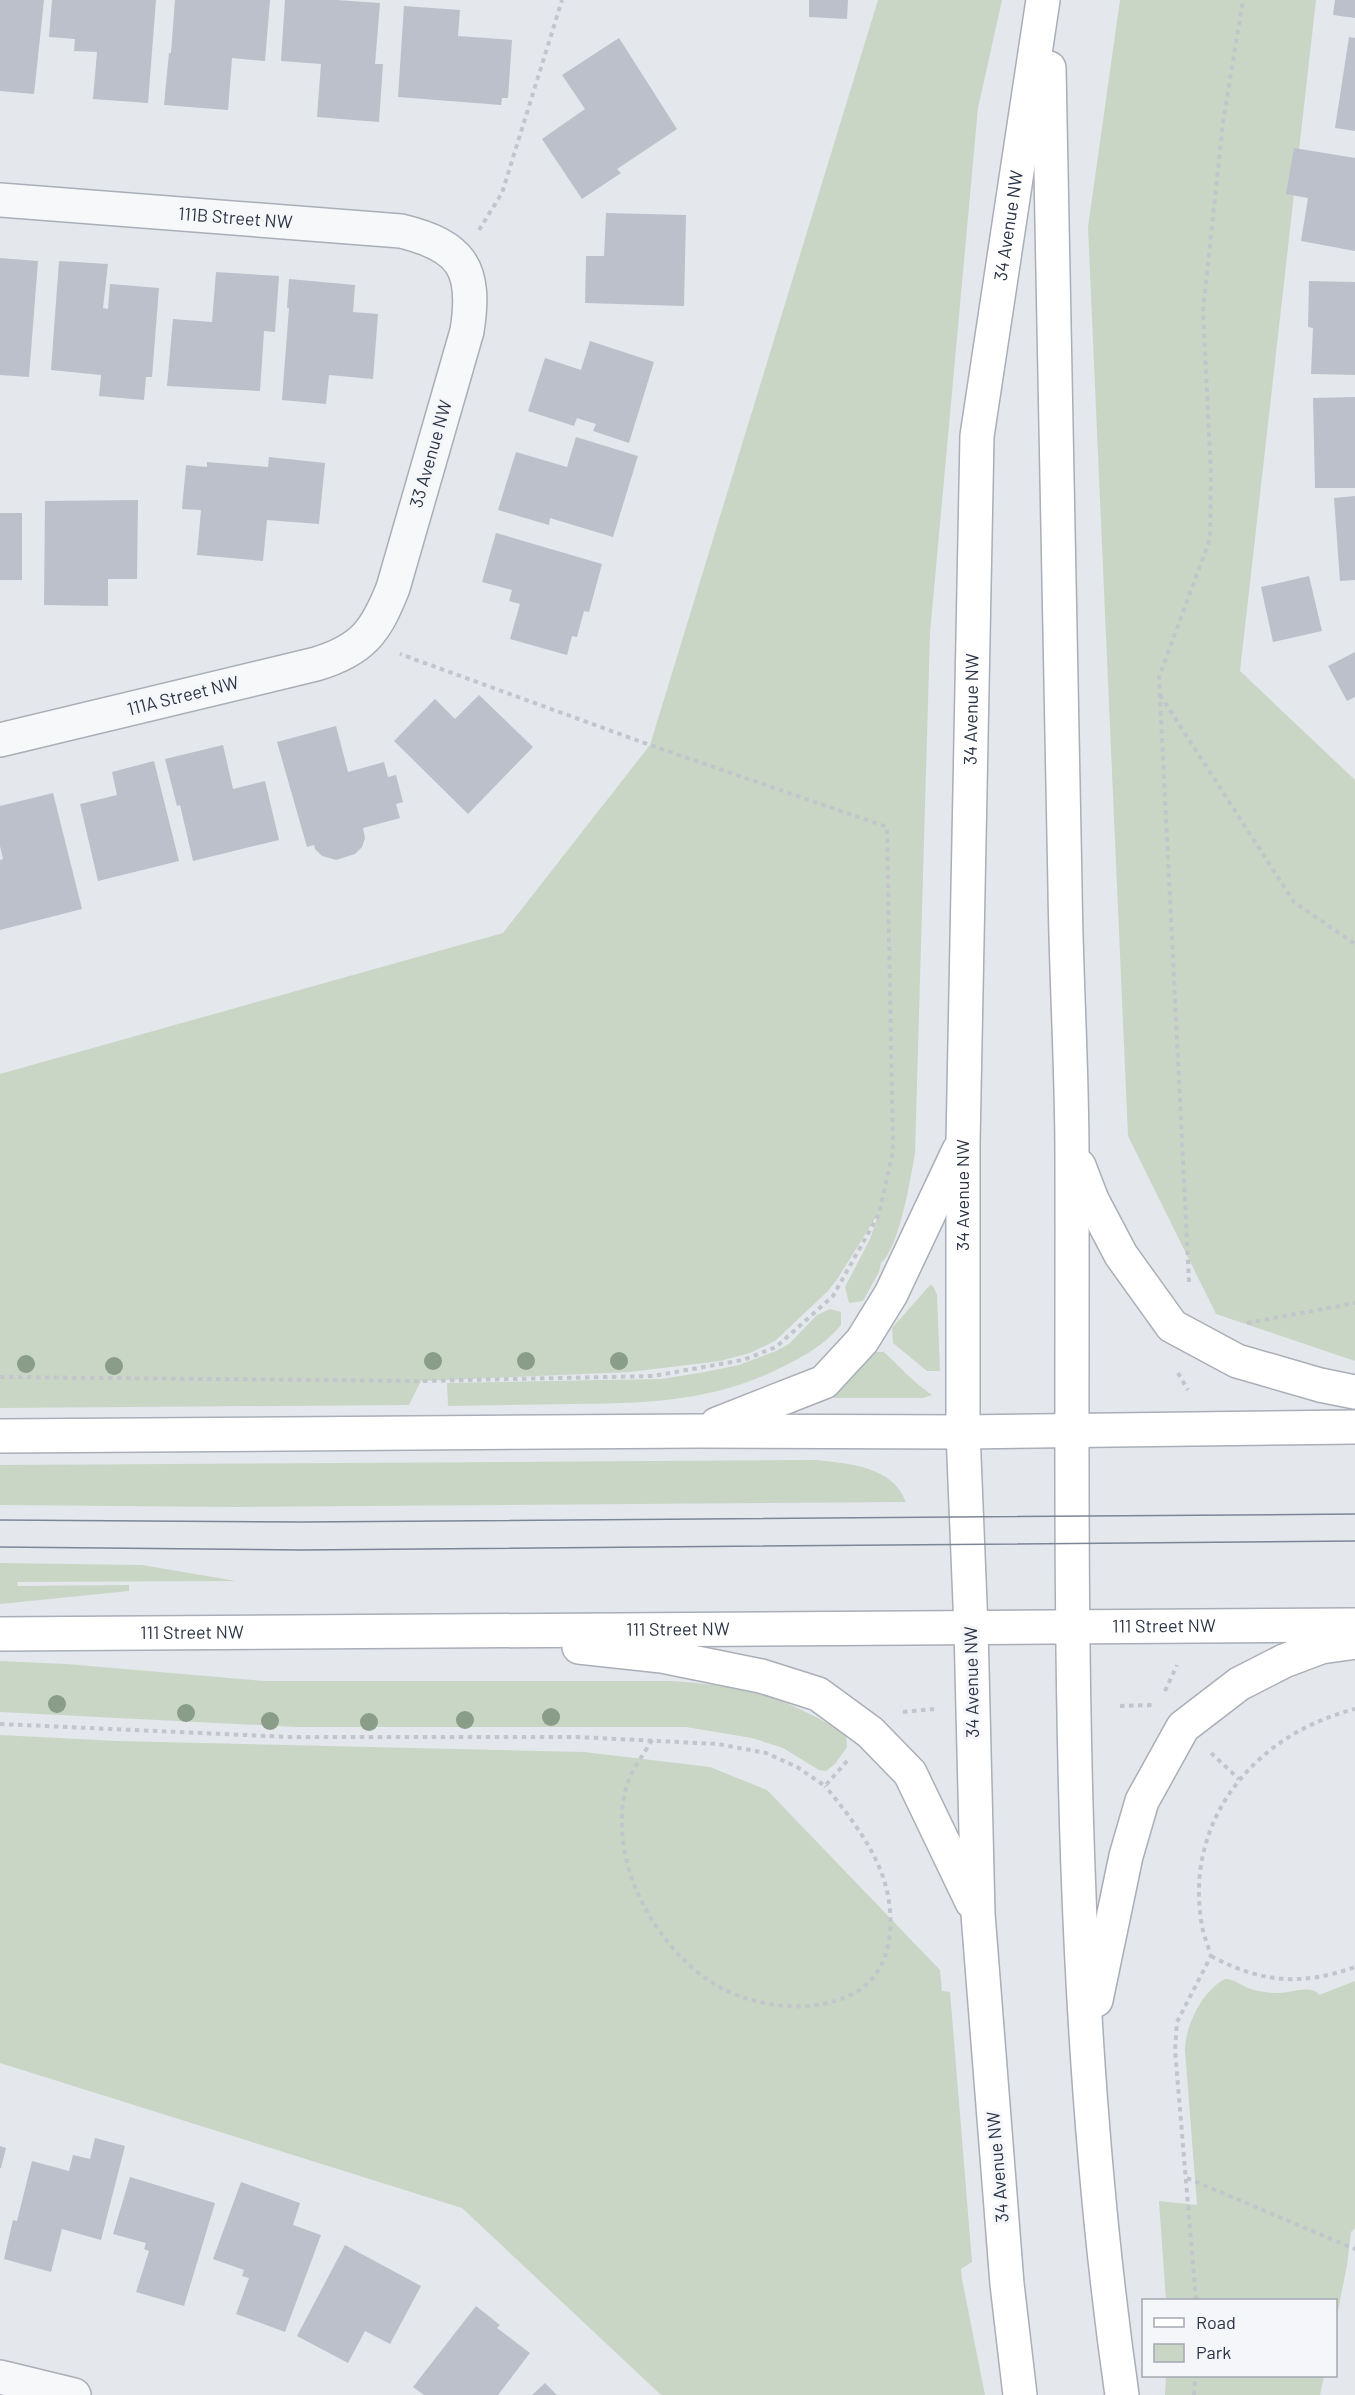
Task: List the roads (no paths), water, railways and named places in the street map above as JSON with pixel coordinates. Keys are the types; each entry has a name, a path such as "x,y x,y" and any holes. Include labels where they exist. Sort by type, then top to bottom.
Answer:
{"main road":[{"name":"34 Avenue NW","path":"1020,2395 1006,2272 978,1914 972,1628 963,1432 963,1142 977,436 1045,0"},
{"name":"34 Avenue NW","path":"1045,0 1072,1147 1072,1627 1078,1871 1086,2052 1107,2290 1122,2395"},
{"path":"700,1431 824,1382 862,1341 891,1293 963,1142"},
{"path":"1072,1147 1092,1200 1121,1256 1172,1326 1237,1361 1320,1385 1355,1392"},
{"path":"0,1436 700,1431 963,1432 1355,1427"},
{"name":"111 Street NW","path":"0,1634 1355,1624"},
{"path":"435,1629 662,1656 761,1676 818,1694 870,1732 910,1773 978,1914"},
{"path":"1086,2052 1126,1856 1143,1801 1183,1727 1239,1684 1284,1661 1321,1647 1355,1642"}],"street":[{"name":"111B Street NW","path":"0,200 401,231 424,237 461,260"},
{"name":"33 Avenue NW","path":"362,641 376,627 393,588 467,330 471,305 469,279 461,260"},
{"name":"111A Street NW","path":"0,740 316,664 332,659 362,641"},
{"path":"0,2377 74,2395"}],"tram line":[{"path":"0,1520 303,1522 1355,1514"},
{"path":"0,1547 302,1550 1355,1541"}]}
